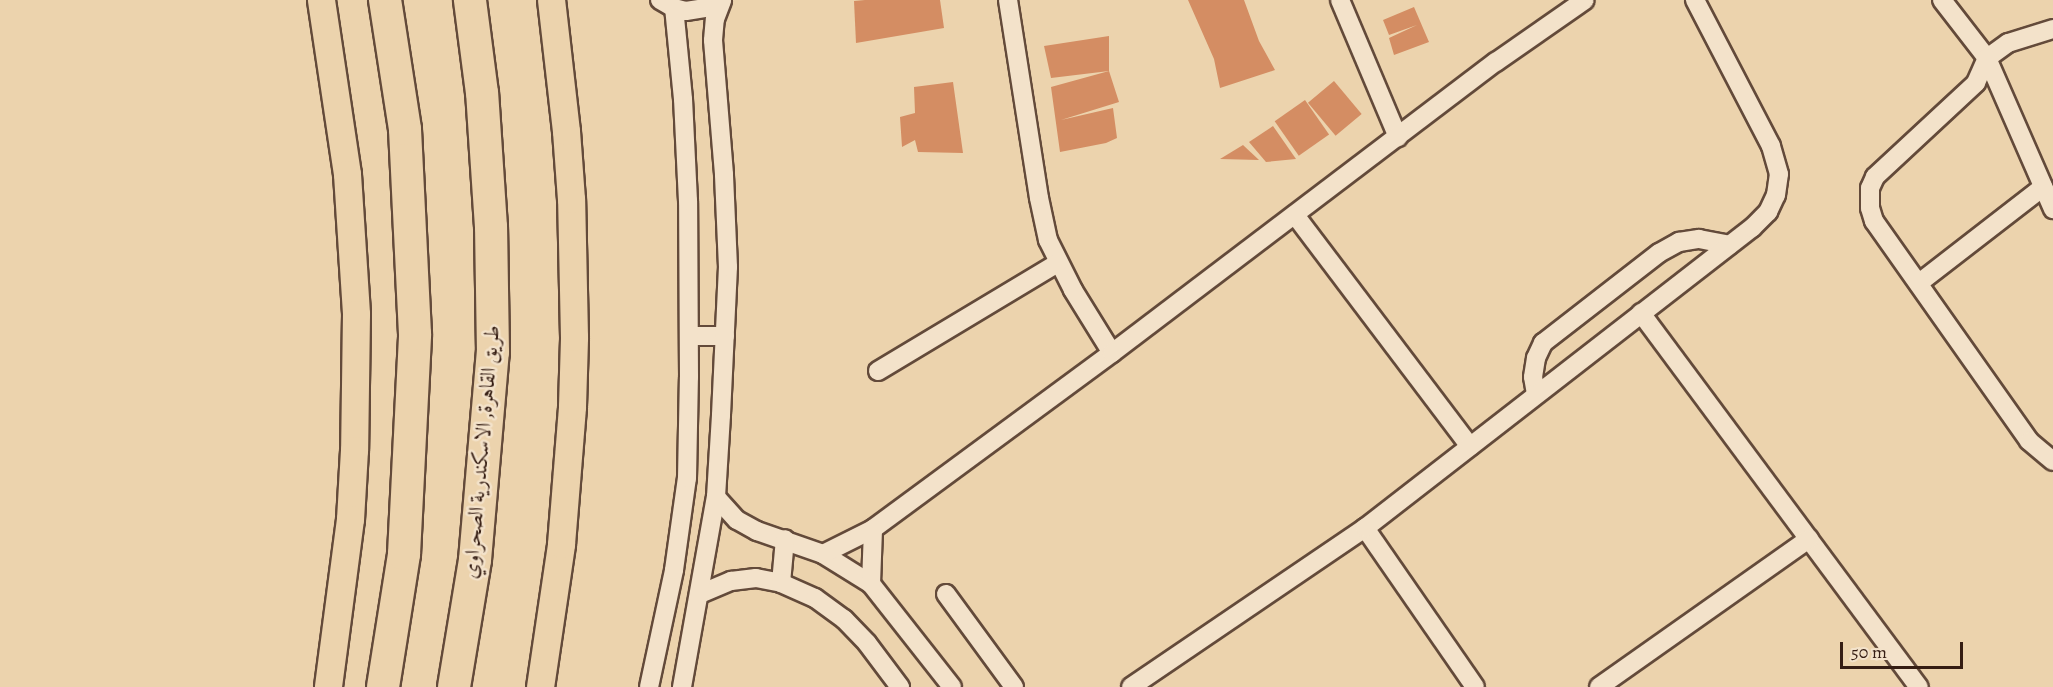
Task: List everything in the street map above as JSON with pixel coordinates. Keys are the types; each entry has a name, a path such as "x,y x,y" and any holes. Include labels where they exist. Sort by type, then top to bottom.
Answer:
{"highway":[{"path":"383,687 404,554 414,333 405,129 385,0"},
{"name":"طريق القاهرة, الاسكندرية الصحراوي","path":"454,687 474,560 493,352 490,216 482,93 470,0"}],"main road":[{"path":"321,0 347,174 356,314 355,439 350,519 328,687"},
{"path":"540,687 561,544 572,406 574,337 570,188 551,0"}],"street":[{"path":"649,687 685,507 689,336 688,201 683,99 667,4 699,10 722,0"},
{"path":"682,687 716,497 728,267 725,186 713,40 715,19 722,0"},
{"path":"1008,0 1041,209 1048,240 1058,262 1113,353"},
{"path":"1340,0 1398,137"},
{"path":"823,554 873,529 1113,353 1496,62 1585,0"},
{"path":"1131,687 1365,528 1730,245 1768,212 1776,195 1779,174 1772,146 1695,0"},
{"path":"1942,0 1987,58 2053,209"},
{"path":"2053,29 2008,43 1987,58 1976,83 1875,177 1870,188 1874,221 2030,441 2053,461"},
{"path":"1919,283 2043,187"},
{"path":"1295,215 1470,446"},
{"path":"1536,394 1533,377 1536,358 1543,344 1659,253 1679,242 1699,239 1730,245"},
{"path":"878,371 1058,262"},
{"path":"1641,313 1919,687"},
{"path":"689,336 725,336"},
{"path":"716,497 737,520 757,531 823,554 871,584 952,687"},
{"path":"1365,528 1475,687"},
{"path":"871,584 873,529"},
{"path":"781,583 785,539"},
{"path":"1599,687 1809,539"},
{"path":"700,594 731,581 756,578 781,583 815,598 844,619 867,643 900,687"},
{"path":"946,594 1014,687"}],"building":[{"path":"940,0 944,28 856,43 854,1"},
{"path":"1188,0 1244,0 1259,41 1275,70 1220,88 1214,59"},
{"path":"1414,7 1429,42 1394,55 1389,38 1417,25 1389,35 1383,20"},
{"path":"1109,36 1109,71 1051,78 1044,46"},
{"path":"1109,71 1119,102 1061,120 1113,108 1117,138 1106,143 1060,152 1051,87"},
{"path":"1334,81 1362,114 1336,136 1308,103"},
{"path":"953,82 963,153 918,152 915,140 902,147 900,117 915,113 914,87"},
{"path":"1305,100 1329,134 1299,156 1275,121"},
{"path":"1273,126 1296,159 1266,162 1249,142"},
{"path":"1243,145 1259,160 1220,159"}]}
